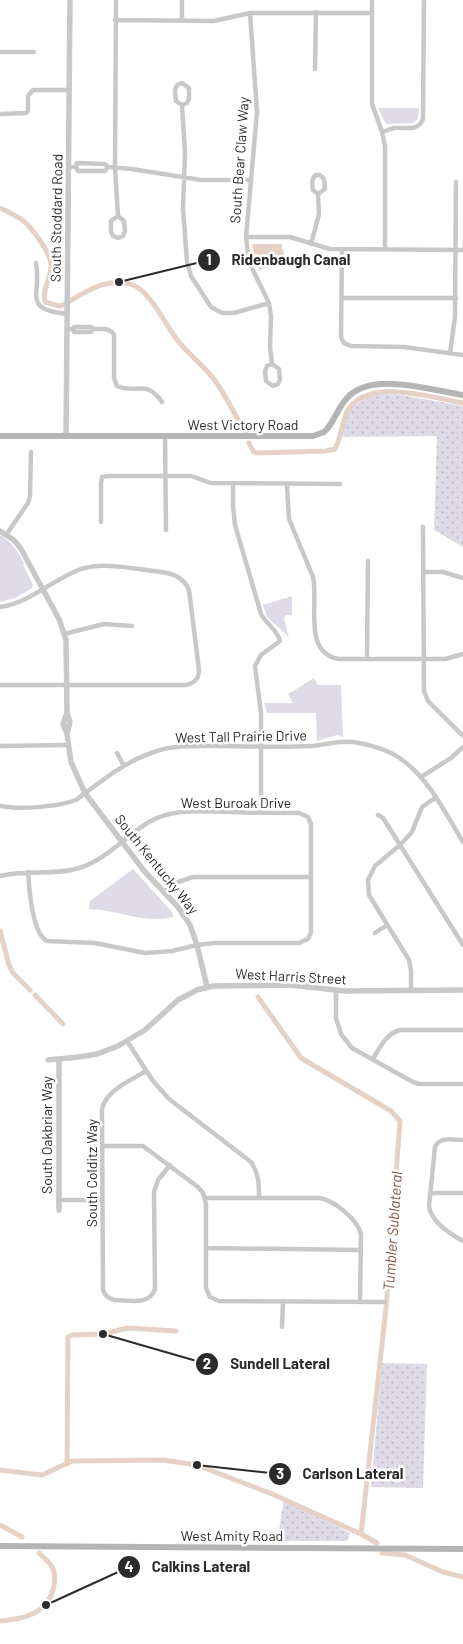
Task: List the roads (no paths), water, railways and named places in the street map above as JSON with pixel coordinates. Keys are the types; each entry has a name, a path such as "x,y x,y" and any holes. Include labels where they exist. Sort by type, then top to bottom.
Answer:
{"main road":[{"name":"West Victory Road","path":"0,436 313,436 324,432 343,402 351,394 366,386 386,383 397,384 463,395"},
{"name":"West Amity Road","path":"0,1546 463,1549"}],"street":[{"name":"South Stoddard Road","path":"66,436 70,329 67,296 73,167 70,90 70,0"},
{"path":"116,0 115,168 118,216 124,221 125,231 123,236 118,238 113,236 111,231 111,221 118,216"},
{"path":"372,0 372,97 385,146 385,249"},
{"path":"382,132 393,128 415,128 421,124 423,119 424,0"},
{"path":"182,1 182,20"},
{"path":"314,69 316,12"},
{"path":"115,20 214,20 250,13 372,13"},
{"name":"South Bear Claw Way","path":"250,13 257,112 246,237 249,262 269,303"},
{"path":"0,52 34,52"},
{"path":"182,83 189,88 189,99 187,103 182,105 176,101 175,90 177,85 182,83"},
{"path":"0,114 26,113 28,111 28,96 33,90 70,90"},
{"path":"182,105 185,153 183,208 189,271 207,302 216,310 228,314 269,303 272,364 278,369 280,379 278,384 273,386 266,381 265,371 267,366 272,364"},
{"path":"73,167 78,171 105,171 108,168 115,168 184,178 250,180"},
{"path":"450,353 456,298 456,182"},
{"path":"311,244 319,214 318,194"},
{"path":"246,237 290,237 330,249 342,250 463,250"},
{"path":"342,250 341,338 344,344 351,346 404,347 463,355"},
{"path":"36,263 38,276 35,290 36,301 41,308 52,313 67,311"},
{"path":"342,298 456,298"},
{"path":"70,329 74,332 91,332 93,329 110,330 114,335 114,378 117,386 148,389 156,394 162,402"},
{"path":"165,436 166,530"},
{"path":"3,533 28,503 30,496 31,452"},
{"path":"101,522 102,477 108,476 191,476 211,484 340,484"},
{"path":"233,484 235,525 261,614 265,622 277,633 280,641 261,655 255,666 261,714 261,813"},
{"path":"287,484 289,519 314,577 315,638 318,646 324,652 335,658 367,659 446,659 463,654"},
{"path":"423,527 423,686 426,696 463,736"},
{"name":"South Kentucky Way","path":"3,533 14,540 21,549 60,619 67,650 68,713 70,722 67,734 71,762 85,793 145,872 164,892 190,925 207,987"},
{"path":"367,659 368,561"},
{"path":"0,607 17,603 74,572 93,567 133,568 169,573 183,580 189,590 199,670 196,680 186,685 0,685"},
{"path":"423,572 443,572 463,578"},
{"path":"64,634 104,624 132,626"},
{"name":"West Tall Prairie Drive","path":"0,806 53,806 76,800 124,766 156,751 171,747 313,746 338,741 361,743 382,749 393,754 408,765 421,777 463,842"},
{"path":"0,746 68,745"},
{"path":"421,777 447,761 463,747"},
{"path":"117,753 124,766"},
{"path":"411,990 409,960 369,895 368,880 375,866 412,832 422,808 435,798"},
{"name":"West Buroak Drive","path":"0,876 79,868 95,861 148,822 176,812 299,813 308,817 311,824 310,878"},
{"path":"378,815 383,818 463,945"},
{"path":"28,872 30,897 38,932 43,939 50,942 95,943 145,953 172,951 214,943 299,943 308,939 311,932 310,878 193,877 175,883 164,892"},
{"path":"375,933 387,925"},
{"name":"West Harris Street","path":"48,1060 98,1054 127,1041 145,1030 178,1000 207,987 223,985 290,986 336,991 463,990"},
{"path":"336,991 336,1018 341,1034 352,1048 420,1084 463,1084"},
{"path":"373,1060 392,1032 400,1030 463,1030"},
{"path":"127,1041 159,1090 251,1162 257,1170 259,1178 259,1198"},
{"name":"South Oakbriar Way","path":"59,1060 59,1210"},
{"name":"South Colditz Way","path":"146,1071 108,1095 102,1109 103,1290 107,1297 114,1300 142,1301 151,1297 154,1289 154,1192 158,1180 170,1165"},
{"path":"463,1140 442,1140 437,1142 428,1206 432,1218 463,1242"},
{"path":"102,1146 143,1146 198,1187 205,1198 206,1288 210,1297 219,1300 385,1302"},
{"path":"430,1193 463,1193"},
{"path":"205,1198 325,1199 331,1202 353,1220 359,1228 360,1301"},
{"path":"59,1200 102,1200"},
{"path":"206,1248 360,1250"},
{"path":"282,1327 283,1301"}],"waterway":[{"path":"0,208 21,219 35,234 49,256 51,268 45,289 45,302 59,306 63,305 98,286 116,282 135,286 146,295 180,343 216,382 245,433"},
{"path":"249,443 256,453 326,451 335,449 347,412 356,401 369,395 384,392 418,394 463,403"},
{"path":"0,931 13,973 30,990"},
{"path":"35,995 63,1024"},
{"name":"Tumbler Sublateral","path":"258,997 301,1058 391,1111 400,1121 386,1308 361,1534"},
{"path":"67,1464 68,1337 72,1335 103,1334 128,1328 176,1331"},
{"path":"0,1470 42,1475 72,1461 163,1460 197,1465 272,1494 377,1543"},
{"path":"0,1525 22,1537"},
{"path":"0,1621 18,1619 34,1613 41,1609 51,1595 54,1584 54,1572 49,1563 39,1553"},
{"path":"382,1553 405,1555 443,1572 463,1577"}],"place":[{"name":"Ridenbaugh Canal","path":"119,282"},
{"name":"Sundell Lateral","path":"103,1334"},
{"name":"Carlson Lateral","path":"197,1465"},
{"name":"Calkins Lateral","path":"46,1605"}]}
